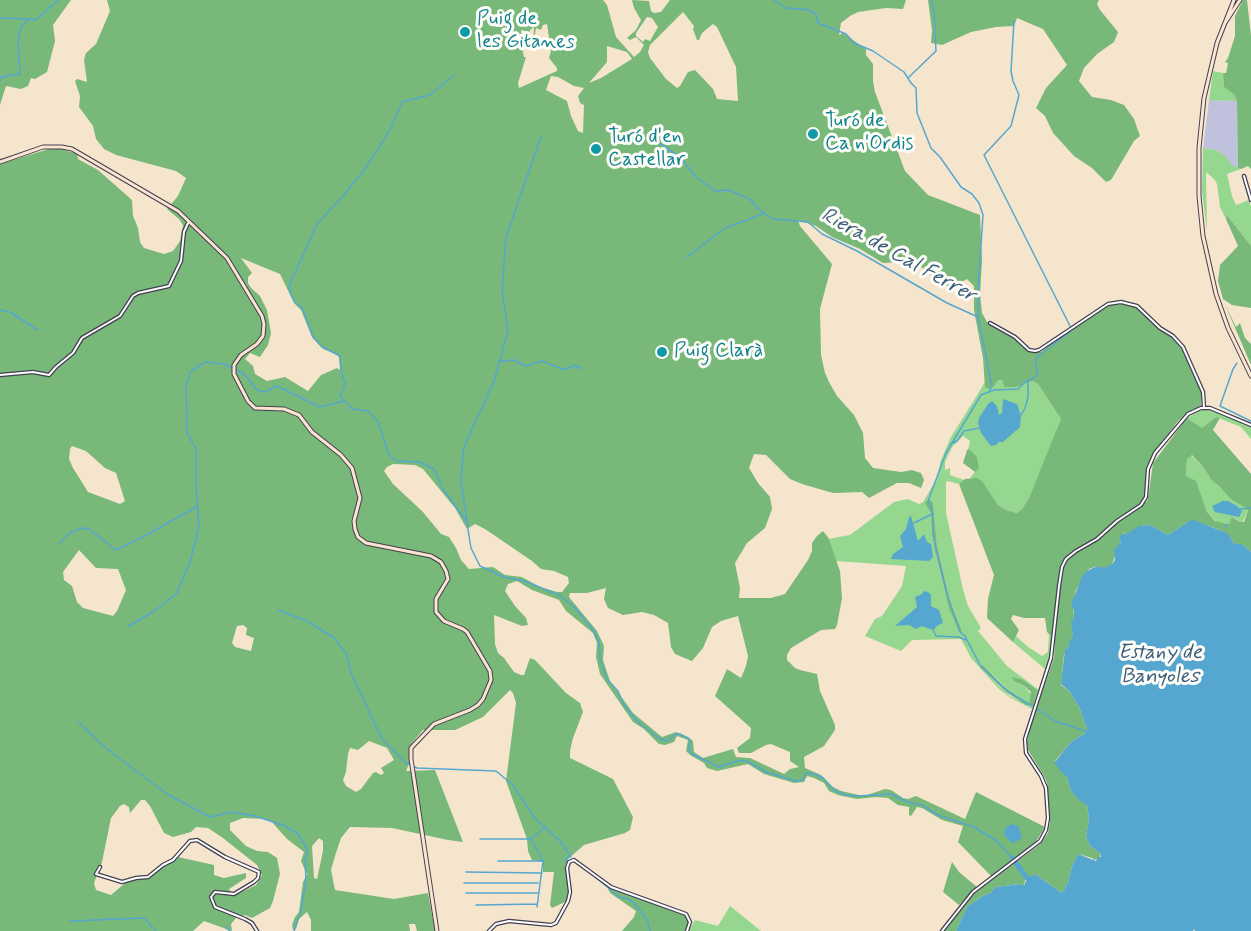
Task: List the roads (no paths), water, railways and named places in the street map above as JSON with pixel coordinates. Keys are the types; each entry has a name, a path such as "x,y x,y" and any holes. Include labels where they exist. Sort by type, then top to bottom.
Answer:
{"main road":[{"path":"1233,0 1208,77 1202,112 1198,161 1199,196 1203,236 1216,294 1228,328 1251,376"},
{"path":"1224,24 1240,0"},
{"path":"0,162 43,147 72,149 178,211 227,258 244,284 264,324 265,331 261,341 241,355 234,365 237,380 248,401 255,408 285,409 299,415 312,432 352,468 360,498 354,529 358,537 366,543 430,556 441,562 448,579 436,599 436,612 444,621 466,632 490,671 491,680 488,690 478,705 434,724 411,748 437,931"}],"street":[{"path":"1244,176 1251,198"},
{"path":"0,375 33,372 49,375 73,353 82,338 120,316 133,296 169,286 181,261 184,232 188,223"},
{"path":"990,323 1015,337 1029,350 1035,351 1108,304 1121,302 1137,306 1183,347 1203,392 1204,407"},
{"path":"942,931 973,892 1040,841 1045,834 1048,824 1046,788 1026,753 1025,739 1051,658 1063,563 1069,555 1097,539 1117,521 1141,505 1146,497 1148,469 1155,453 1184,418 1204,407 1215,409 1251,425"},
{"path":"100,867 96,874 123,882 148,877 173,860 190,841 197,840 225,857 255,868 259,872 254,882 234,894 215,892 211,897 215,908 245,919 252,923 257,931"},
{"path":"489,931 496,924 509,921 551,925 556,923 568,901 570,892 567,868 569,862 574,860 611,886 687,914 690,922 687,931"}],"water":[{"path":"1003,399 1017,404 1021,416 1020,427 1003,442 991,446 981,433 979,418 992,401 997,406 999,415 1002,413"},
{"path":"1228,501 1242,511 1239,517 1215,512 1212,506"},
{"path":"911,516 918,541 924,534 927,542 931,544 933,557 929,561 891,559 893,554 903,547 900,536 906,529"},
{"name":"Estany de Banyoles","path":"1194,520 1227,533 1235,544 1242,544 1251,552 1251,931 1195,931 1194,929 1193,931 956,931 967,907 996,887 1020,884 1024,886 1027,878 1035,874 1062,893 1078,854 1096,861 1098,857 1101,857 1100,853 1090,846 1086,836 1089,819 1087,805 1071,791 1067,778 1054,763 1071,742 1085,733 1087,729 1079,707 1070,692 1061,684 1065,650 1073,637 1071,621 1074,618 1074,611 1071,604 1083,575 1087,571 1097,566 1104,568 1115,560 1114,550 1121,542 1119,539 1122,534 1127,534 1139,526 1150,525 1168,535"},
{"path":"924,591 931,595 931,606 939,610 943,623 933,630 922,626 916,629 909,625 895,626 917,607 915,597"},
{"path":"1012,824 1018,826 1022,836 1020,840 1012,843 1004,835 1005,828"}],"waterway":[{"path":"0,81 1,77 20,74 18,42 21,26 30,19 36,20 58,0"},
{"path":"774,0 786,8 809,10 816,14 818,23 846,34 854,43 873,51 904,72 916,88 917,113 931,148 961,187 972,194 979,203 983,215 978,317"},
{"path":"909,77 936,51 934,12 931,0"},
{"path":"0,18 29,19"},
{"path":"1014,21 1011,71 1019,95 1011,126 984,155 1072,330 1036,358 1037,375 1035,377 1018,389 994,390 981,395 946,453 928,501 932,512 933,535 947,594 960,632 965,636 981,667 1009,692 1032,706"},
{"path":"454,75 430,95 402,102 391,128 367,166 317,224 289,286 295,302 303,309 313,337 321,346 340,356 345,384 340,396 352,409 368,411 378,421 389,455 397,461 420,462 434,469 443,489 467,522"},
{"path":"541,136 506,238 502,290 508,331 494,381 464,447 461,480 471,548 480,566 504,577 524,581 559,595 575,608 599,641 600,660 607,679 618,691 624,705 638,722 660,739 667,741 676,734 680,734 689,739 689,749 692,754 719,767 741,760 766,772 796,781 803,780 806,773 814,774 823,778 834,790 845,795 891,794 907,802 922,805 938,815 974,827 997,841 1012,858"},
{"name":"Riera de Cal Ferrer","path":"651,138 680,157 696,177 715,191 729,190 751,200 758,209 773,219 808,222 822,234 857,251 947,303 978,317 992,386 990,390"},
{"path":"687,257 725,228 763,214"},
{"path":"0,310 10,312 38,330"},
{"path":"500,361 514,360 525,366 542,361 562,369 575,365 582,369"},
{"path":"129,626 156,610 177,593 191,559 199,526 196,449 187,433 186,384 191,371 205,362 224,364 244,374 257,390 265,392 277,386 320,407 344,401"},
{"path":"1237,363 1220,406 1251,421"},
{"path":"1021,415 1028,397 1028,382"},
{"path":"951,444 957,441 964,431 979,428"},
{"path":"58,544 70,533 82,528 89,529 116,550 198,506"},
{"path":"1239,509 1251,508"},
{"path":"914,523 932,514"},
{"path":"1225,528 1227,524"},
{"path":"278,610 307,621 333,637 346,653 351,673 382,739 406,763 417,768 496,771 513,785 534,817 560,841 571,857"},
{"path":"933,630 936,636 959,637 966,640"},
{"path":"1037,709 1055,721 1085,731"},
{"path":"78,722 107,749 167,794 210,817 231,812 255,816 285,826 298,834 308,850 305,860 306,881 300,914 294,931"},
{"path":"537,907 543,861 531,839 544,828"},
{"path":"480,839 530,839"},
{"path":"565,862 570,855"},
{"path":"1012,858 1027,878"},
{"path":"498,861 542,861"},
{"path":"466,872 542,873"},
{"path":"592,874 619,897 633,902 647,919 650,931"},
{"path":"464,883 538,883"},
{"path":"466,893 539,893"},
{"path":"476,905 537,904"},
{"path":"70,921 144,918 156,931"},
{"path":"225,927 230,931"}],"place":[{"name":"Puig de les Gitanes","path":"465,32"},
{"name":"Turó de Ca n'Ordis","path":"813,134"},
{"name":"Turó d'en Castellar","path":"596,149"},
{"name":"Puig Clarà","path":"662,352"}]}
